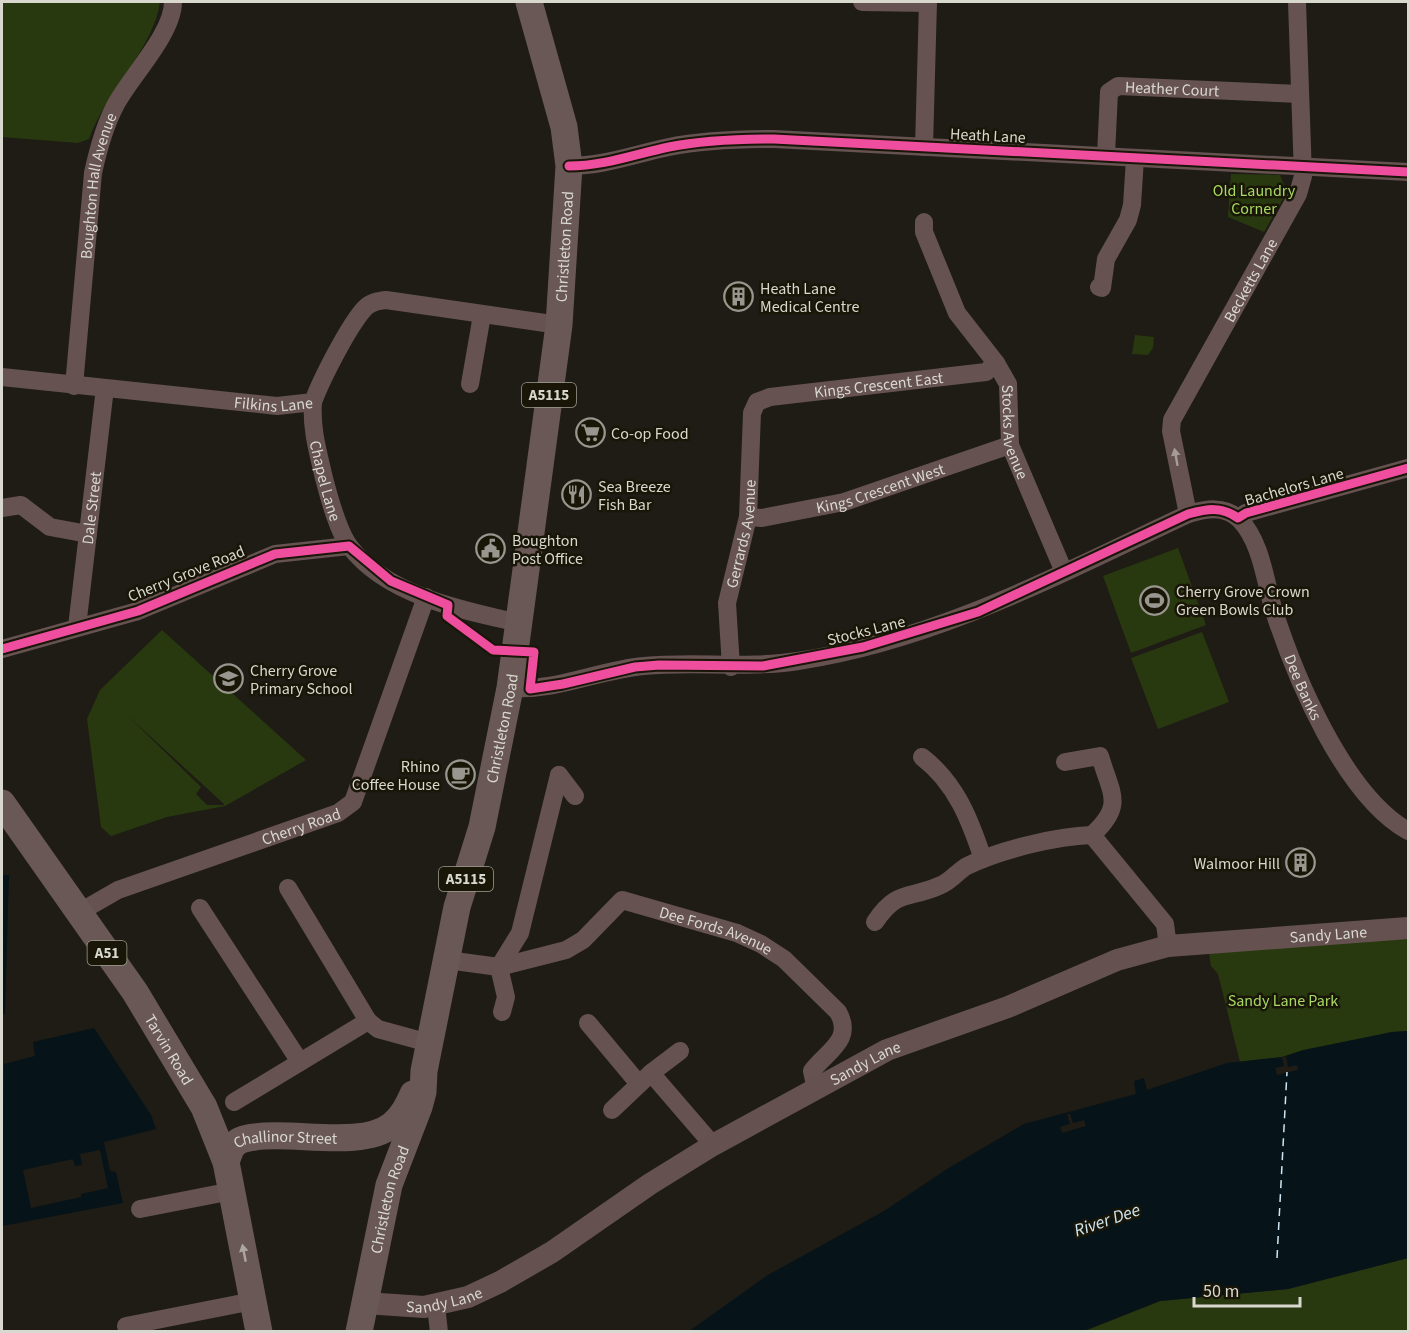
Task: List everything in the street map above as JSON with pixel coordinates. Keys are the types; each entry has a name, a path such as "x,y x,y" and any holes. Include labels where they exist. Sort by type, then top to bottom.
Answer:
{"highway":[{"name":"Christleton Road","path":"358,1332 389,1185 423,1092 424,1071 457,907 482,827 510,688 559,325 569,166 564,127 529,2"},
{"name":"Tarvin Road","path":"2,803 135,992 204,1107 226,1162 259,1332"},
{"name":"Challinor Street","path":"226,1162 233,1146 242,1139 264,1136 357,1137 391,1126 405,1112 424,1071"},
{"path":"204,1107 226,1127 264,1136"},
{"name":"Challinor Street","path":"357,1137 380,1146 387,1155 389,1185"}],"main road":[{"name":"Sandy Lane","path":"364,1303 412,1307 436,1306 468,1297 500,1282 589,1228 650,1184 713,1145 887,1050 1008,1007 1117,960 1168,946 1408,928"}],"street":[{"name":"Boughton Hall Avenue","path":"74,386 93,173 99,145 114,108 168,24 173,2"},
{"path":"862,2 928,2 924,147"},
{"name":"Becketts Lane","path":"1188,514 1171,431 1172,420 1298,194 1305,166 1297,2"},
{"name":"Heather Court","path":"1106,155 1109,92 1118,86 1300,94"},
{"name":"Heath Lane","path":"569,166 587,166 666,148 722,139 774,139 1408,172"},
{"path":"1101,288 1106,259 1128,220 1132,205 1135,159"},
{"name":"Stocks Avenue","path":"930,227 957,313 996,363 1008,384 1010,445 1065,572"},
{"name":"Filkins Lane","path":"2,377 277,406 312,402 342,345 365,309 374,302 386,300 559,325"},
{"path":"470,384 482,315"},
{"name":"Kings Crescent East","path":"757,402 770,397 986,372 996,363"},
{"name":"Dale Street","path":"77,627 105,388"},
{"name":"Chapel Lane","path":"312,402 311,424 328,495 349,546 391,581 426,597 519,623"},
{"name":"Gerrards Avenue","path":"731,667 727,603 748,517 752,413 757,402"},
{"name":"Kings Crescent West","path":"748,517 762,518 844,502 1010,445"},
{"name":"Bachelors Lane","path":"1188,514 1208,508 1227,511 1238,518 1246,513 1407,471"},
{"path":"2,508 21,505 50,527 88,534"},
{"name":"Stocks Lane","path":"510,688 546,688 635,667 659,665 731,667 802,661 916,632 978,612 1188,514"},
{"name":"Dee Banks","path":"1238,518 1253,539 1292,658 1329,738 1357,783 1378,806 1408,831"},
{"name":"Cherry Grove Road","path":"2,649 148,607 275,554 349,546"},
{"name":"Cherry Road","path":"78,913 118,890 338,813 353,802 426,597"},
{"path":"875,922 888,904 942,885 965,867 983,859 1067,836 1092,835 1108,821 1114,810 1107,752 1065,762"},
{"path":"935,761 962,802 983,859"},
{"path":"502,1012 507,997 499,967 520,933 559,775 575,796"},
{"path":"1092,835 1165,924 1168,946"},
{"path":"288,888 368,1022 378,1029 429,1044"},
{"name":"Dee Fords Avenue","path":"499,967 566,950 583,940 622,900 737,933 784,959 838,1012 844,1023 844,1032 838,1043 812,1071 816,1089"},
{"path":"200,908 300,1062"},
{"path":"447,960 499,967"},
{"path":"234,1102 368,1022"},
{"path":"588,1023 713,1145"},
{"path":"612,1110 680,1051"},
{"path":"140,1209 232,1191"},
{"path":"126,1326 254,1301"},
{"path":"436,1306 439,1332"}],"green space":[{"path":"2,2 160,2 149,36 106,104 89,139 78,143 2,137"},
{"name":"Old Laundry Corner","path":"1231,174 1280,175 1287,192 1264,232 1228,217"},
{"path":"1135,335 1154,337 1153,348 1148,355 1132,354"},
{"name":"Cherry Grove Crown Green Bowls Club","path":"1178,548 1206,625 1131,653 1103,576"},
{"path":"162,630 306,760 225,806 167,817 111,836 101,827 87,719 100,690","holes":["126,714 224,804 207,805 196,794 201,787"]},
{"name":"Cherry Grove Crown Green Bowls Club","path":"1202,632 1229,702 1158,729 1131,658"},
{"name":"Sandy Lane Park","path":"1408,936 1408,1031 1392,1032 1282,1057 1240,1062 1218,974 1211,966 1209,953"},
{"path":"1408,1258 1408,1331 1083,1332 1160,1301 1288,1289"}],"water":[{"path":"2,875 9,875 5,1014 2,1014"},
{"path":"94,1028 151,1115 156,1129 104,1142 110,1171 116,1172 123,1203 2,1226 4,1064 35,1056 33,1042","holes":["100,1150 108,1188 81,1194 81,1197 31,1208 23,1170 73,1159 75,1166 82,1165 80,1154"]},
{"name":"River Dee","path":"1408,1031 1408,1258 1288,1289 1160,1301 1083,1331 688,1332 768,1275 884,1211 947,1169 1024,1124 1136,1094 1134,1081 1144,1078 1147,1090 1227,1063 1282,1057 1303,1050 1392,1032"}],"pier":[{"path":"1286,1056 1288,1067 1297,1065 1298,1070 1277,1075 1275,1068 1284,1066 1282,1057"},
{"path":"1067,1114 1070,1114 1073,1123 1084,1120 1086,1126 1062,1133 1060,1127 1070,1124"}],"ferry route":[{"path":"1277,1258 1287,1072"}],"cycle path":[{"path":"569,166 607,162 695,143 774,139 1408,172"},
{"path":"2,649 138,611 275,554 349,546 391,581 448,605 447,616 493,650 534,652 530,689 563,684 635,667 659,665 763,666 863,647 978,612 1188,514 1220,510 1238,518 1246,513 1408,468"}],"place":[{"name":"Heath Lane Medical Centre","path":"739,297"},
{"name":"Co-op Food","path":"590,433"},
{"name":"Sea Breeze Fish Bar","path":"577,495"},
{"name":"Boughton Post Office","path":"491,549"},
{"name":"Cherry Grove Crown Green Bowls Club","path":"1155,600"},
{"name":"Cherry Grove Primary School","path":"229,679"},
{"name":"Rhino Coffee House","path":"461,775"},
{"name":"Walmoor Hill","path":"1301,863"}]}
